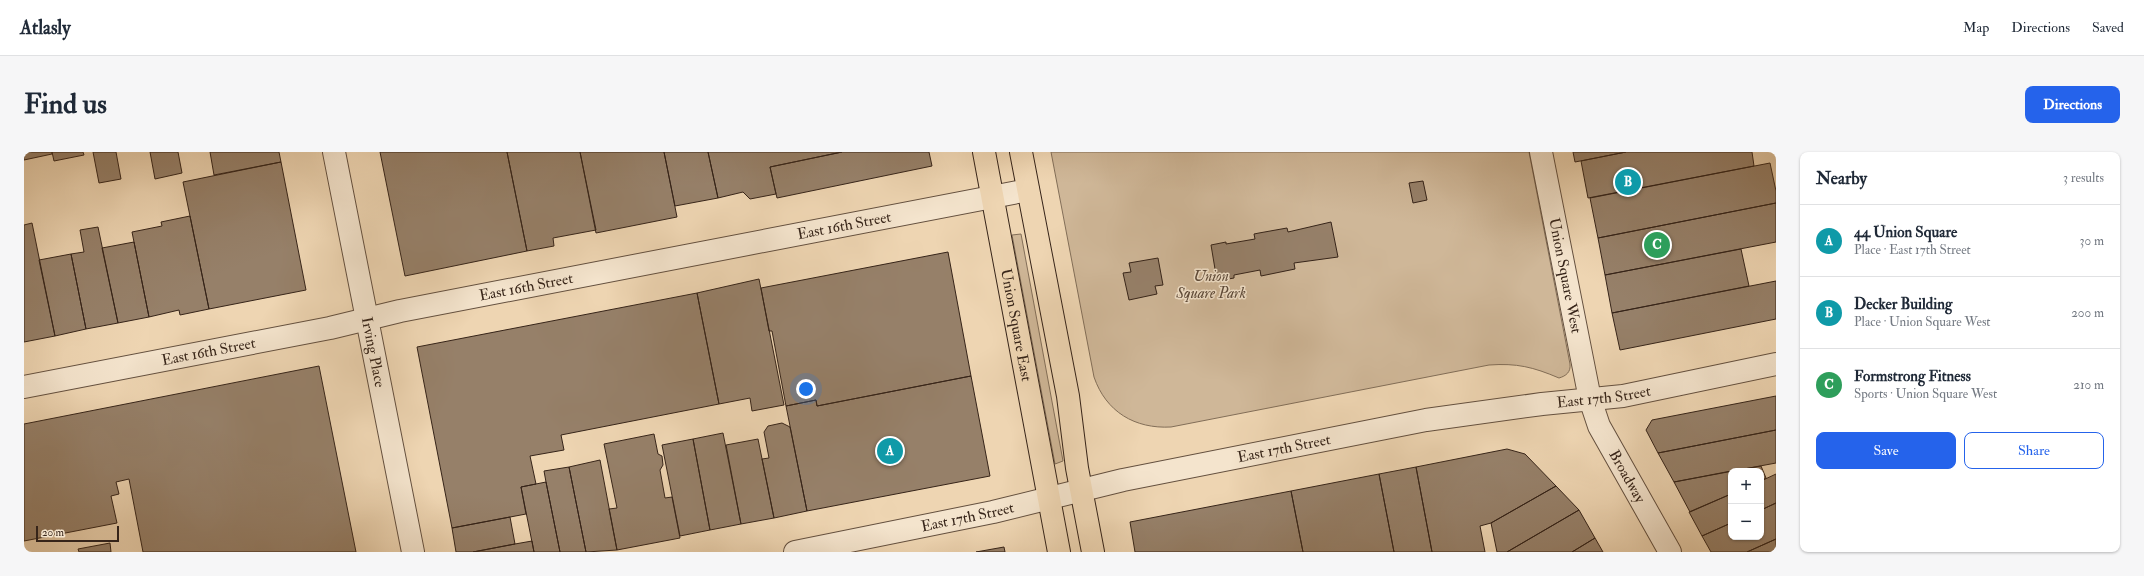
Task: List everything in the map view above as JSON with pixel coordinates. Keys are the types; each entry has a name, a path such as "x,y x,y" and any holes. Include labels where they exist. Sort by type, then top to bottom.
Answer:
{"main road":[{"name":"Union Square East","path":"984,152 1059,552"},
{"path":"1021,152 1068,396 1081,490 1093,552"}],"street":[{"name":"Irving Place","path":"334,152 413,552"},
{"name":"Union Square West","path":"1541,152 1590,398"},
{"name":"East 16th Street","path":"24,387 1028,190"},
{"name":"East 17th Street","path":"795,552 993,512 1081,490 1426,420 1590,398 1623,396 1776,364"},
{"name":"Broadway","path":"1590,398 1599,426 1670,552"}],"green space":[{"name":"Union Square Park","path":"1051,152 1529,152 1570,364 1569,371 1566,375 1559,378 1541,371 1517,365 1489,365 1171,427 1145,425 1134,421 1114,409 1099,389 1094,377"},
{"path":"1021,234 1063,461 1055,464 1012,235"}],"building":[{"path":"24,152 52,152 52,154 24,160"},
{"path":"52,152 83,152 84,155 54,161"},
{"path":"93,152 116,152 121,179 99,183"},
{"path":"150,152 178,152 182,173 155,179"},
{"path":"210,152 279,152 281,162 214,175"},
{"path":"380,152 507,152 527,251 405,276"},
{"path":"507,152 580,152 596,230 553,238 554,246 527,251"},
{"path":"580,152 664,152 677,217 596,233"},
{"path":"664,152 708,152 718,198 675,206"},
{"path":"708,152 842,152 770,167 776,194 750,199 743,192 718,198"},
{"path":"842,152 929,152 932,166 777,198 770,167"},
{"path":"1573,152 1626,152 1575,162"},
{"path":"1626,152 1752,152 1754,166 1588,198 1581,161"},
{"path":"281,162 306,290 209,309 183,182"},
{"path":"1770,163 1776,191 1776,203 1598,238 1590,198"},
{"path":"1423,181 1427,200 1413,203 1409,183"},
{"path":"1776,203 1776,242 1605,275 1598,238"},
{"path":"190,216 209,309 180,315 179,310 149,317 132,232 162,226 161,222"},
{"path":"1331,222 1338,257 1294,263 1295,269 1261,276 1260,270 1234,275 1234,278 1217,281 1211,245 1255,239 1254,234 1259,233 1287,228 1288,232"},
{"path":"32,223 55,336 24,342 24,225"},
{"path":"98,227 118,323 86,329 71,254 84,252 80,230"},
{"path":"134,242 149,317 118,323 102,248"},
{"path":"1741,249 1749,286 1612,313 1605,275"},
{"path":"948,252 971,376 817,406 816,400 786,406 772,331 769,331 761,288"},
{"path":"71,254 86,329 55,336 39,260"},
{"path":"1158,258 1163,285 1155,286 1157,294 1129,300 1123,273 1131,272 1129,263"},
{"path":"759,279 784,405 752,411 750,398 719,404 697,293"},
{"path":"1776,281 1776,319 1620,350 1612,313"},
{"path":"697,293 719,404 561,435 564,450 530,456 536,484 521,487 526,514 452,528 417,347"},
{"path":"319,366 356,552 143,552 129,479 116,482 119,494 111,496 117,523 24,541 24,424"},
{"path":"971,376 990,476 807,511 786,406 816,400 817,406"},
{"path":"1776,396 1776,430 1658,453 1646,430 1652,420"},
{"path":"782,423 790,427 807,511 774,518 762,459 769,458 764,432 768,426"},
{"path":"1776,430 1776,463 1749,468 1728,468 1728,472 1674,482 1658,453"},
{"path":"723,433 741,524 710,530 693,439"},
{"path":"654,434 658,454 662,456 663,465 660,470 665,498 672,497 680,538 617,550 609,509 617,508 604,444"},
{"path":"693,439 710,530 680,536 662,445"},
{"path":"758,439 774,518 741,524 726,445"},
{"path":"1507,449 1525,454 1556,486 1491,523 1480,526 1485,552 1432,552 1416,467"},
{"path":"600,460 617,550 586,552 569,467"},
{"path":"1761,466 1762,468 1750,468"},
{"path":"569,467 586,552 560,552 546,482 544,471"},
{"path":"1416,467 1432,552 1394,552 1379,474"},
{"path":"1728,472 1728,495 1690,512 1674,482"},
{"path":"1379,474 1394,552 1303,552 1291,491"},
{"path":"1776,474 1776,503 1764,509 1764,504 1764,480"},
{"path":"546,482 560,552 534,552 521,487"},
{"path":"1556,486 1579,510 1507,552 1497,552 1491,523"},
{"path":"1291,491 1303,552 1135,552 1130,522"},
{"path":"1728,495 1728,524 1702,536 1689,512"},
{"path":"1776,503 1776,539 1747,552 1711,552 1702,536 1728,524 1728,540 1764,540 1764,509"},
{"path":"1579,510 1595,538 1572,552 1507,552"},
{"path":"510,517 515,544 473,552 456,552 452,528"},
{"path":"1595,538 1603,552 1572,552"},
{"path":"1776,539 1776,552 1747,552"},
{"path":"532,541 534,552 473,552 515,544"},
{"path":"110,543 111,552 79,552 78,549"},
{"path":"1004,547 1005,552 976,552"}],"place":[{"name":"Decker Building","path":"1628,182"},
{"name":"Formstrong Fitness","path":"1657,245"},
{"name":"44 Union Square","path":"890,451"}]}
